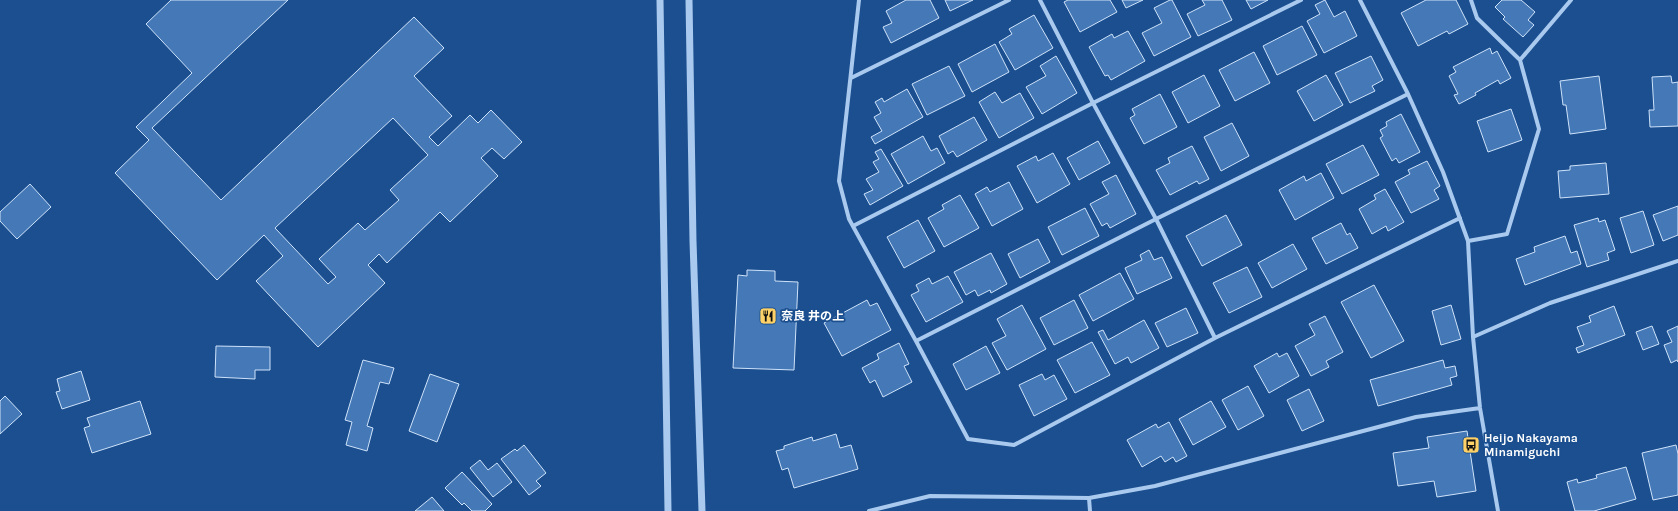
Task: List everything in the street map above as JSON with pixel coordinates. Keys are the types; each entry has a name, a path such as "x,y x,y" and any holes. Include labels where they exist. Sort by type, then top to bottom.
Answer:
{"street":[{"path":"660,0 668,511"},
{"path":"688,0 693,249 702,511"},
{"path":"859,0 839,181 849,219 968,439 1014,444 1215,338 1460,218"},
{"path":"851,78 1009,0"},
{"path":"1040,0 1093,103 1156,219 1215,338"},
{"path":"853,226 1093,103 1301,0"},
{"path":"1360,0 1408,94 1443,172 1468,241 1473,337 1480,408 1498,511"},
{"path":"1468,241 1507,234 1539,129 1520,60 1476,18 1471,0"},
{"path":"1520,60 1571,0"},
{"path":"916,341 1156,219 1408,94"},
{"path":"1473,337 1550,303 1678,261"},
{"path":"869,511 930,496 1089,498 1155,486 1416,417 1480,408"},
{"path":"1089,498 1090,511"}],"building":[{"path":"171,0 288,0 152,128 221,200 414,17 444,48 414,76 452,116 429,137 438,146 470,115 478,123 491,110 522,142 504,159 492,148 481,158 498,176 450,222 440,212 387,263 379,254 368,265 385,283 318,347 256,281 283,256 264,235 217,280 115,173 149,140 136,127 192,73 146,24","holes":["393,118 428,155 390,190 399,200 365,230 358,223 319,259 336,277 328,284 275,228"]},
{"path":"906,0 930,0 939,18 891,43 883,27 892,23 886,11"},
{"path":"945,0 973,0 950,11"},
{"path":"1068,0 1110,0 1117,12 1080,32 1064,2"},
{"path":"1122,0 1143,0 1126,8"},
{"path":"1172,0 1191,37 1154,56 1142,33 1162,23 1154,8"},
{"path":"1202,0 1222,0 1232,20 1198,36 1187,14 1205,5"},
{"path":"1246,0 1268,0 1251,9"},
{"path":"1325,0 1334,17 1345,11 1357,36 1324,53 1307,21 1320,14 1315,5"},
{"path":"1426,0 1456,0 1468,24 1449,34 1447,31 1418,46 1401,13"},
{"path":"1502,0 1521,0 1535,12 1528,20 1534,25 1523,37 1503,19 1505,17 1495,7"},
{"path":"1034,15 1053,48 1015,70 999,42 1012,34 1009,29"},
{"path":"1302,26 1317,55 1277,75 1263,46"},
{"path":"1128,31 1145,61 1111,80 1108,75 1105,76 1089,47 1112,34 1114,38"},
{"path":"995,44 1009,72 972,92 958,64"},
{"path":"1490,48 1492,54 1497,51 1511,78 1500,84 1498,80 1475,93 1476,95 1459,104 1454,95 1458,94 1449,76 1456,72 1453,67"},
{"path":"1254,52 1270,83 1235,101 1219,70"},
{"path":"1056,56 1077,93 1042,114 1026,87 1046,76 1040,66"},
{"path":"1371,56 1383,80 1372,86 1375,91 1350,103 1335,73"},
{"path":"949,66 965,96 927,115 912,84"},
{"path":"1204,75 1220,106 1188,123 1172,92"},
{"path":"1326,75 1343,105 1314,121 1297,91"},
{"path":"1599,76 1606,129 1570,134 1566,105 1563,105 1560,81"},
{"path":"1671,76 1672,83 1678,82 1678,126 1650,127 1649,110 1654,110 1652,77"},
{"path":"907,89 923,117 875,144 871,137 882,131 874,117 881,113 875,102 882,98 884,102"},
{"path":"995,92 1002,103 1020,93 1034,118 999,138 979,102"},
{"path":"1160,94 1177,127 1144,144 1130,118 1135,115 1132,109"},
{"path":"1511,109 1522,140 1488,152 1477,121"},
{"path":"1401,114 1420,152 1399,163 1396,158 1392,161 1380,138 1383,136 1380,130 1387,126 1386,122"},
{"path":"974,117 987,140 957,157 953,151 948,154 939,136"},
{"path":"1232,123 1249,156 1221,171 1204,137"},
{"path":"923,136 931,151 937,148 945,163 908,184 891,154"},
{"path":"1098,141 1110,163 1079,180 1067,158"},
{"path":"1363,145 1379,175 1342,194 1326,164"},
{"path":"1192,146 1209,179 1199,184 1197,181 1170,195 1156,170 1170,163 1168,158"},
{"path":"881,149 903,186 870,205 864,194 873,190 866,179 879,172 873,162 879,159 875,152"},
{"path":"1053,153 1070,184 1037,203 1017,166 1036,156 1038,161"},
{"path":"1427,161 1440,186 1434,190 1439,199 1411,213 1395,182 1410,174 1408,170"},
{"path":"1606,163 1609,194 1560,198 1558,171 1570,170 1570,166"},
{"path":"1321,173 1334,198 1295,220 1279,190 1304,176 1306,181"},
{"path":"1116,175 1136,214 1110,228 1107,223 1102,226 1090,204 1109,194 1102,182"},
{"path":"1009,182 1023,209 992,226 975,194 987,187 990,192"},
{"path":"30,184 51,207 17,239 0,221 0,212"},
{"path":"1385,189 1404,222 1388,231 1386,226 1372,234 1359,209 1376,199 1374,195"},
{"path":"960,195 979,228 944,247 928,218 944,209 942,205"},
{"path":"1678,206 1678,235 1663,241 1653,215"},
{"path":"1085,208 1099,236 1062,255 1048,227"},
{"path":"1643,211 1654,245 1631,253 1620,218"},
{"path":"1226,215 1242,245 1202,266 1186,236"},
{"path":"1598,218 1599,222 1605,220 1615,250 1607,253 1609,260 1587,267 1574,225"},
{"path":"918,220 935,251 904,268 887,237"},
{"path":"1341,223 1347,235 1350,233 1358,248 1326,264 1312,238"},
{"path":"1565,236 1571,253 1577,251 1581,264 1525,285 1516,259 1535,252 1534,247"},
{"path":"1038,239 1050,262 1020,278 1008,254"},
{"path":"1293,244 1307,269 1272,288 1258,263"},
{"path":"1149,250 1154,260 1162,257 1172,278 1137,294 1125,268 1142,260 1140,255"},
{"path":"991,253 1007,284 991,293 990,290 978,296 975,290 966,295 954,272"},
{"path":"1247,267 1262,297 1229,313 1213,283"},
{"path":"747,270 775,271 775,281 798,282 794,370 733,368 738,275 747,276"},
{"path":"1120,273 1134,299 1093,321 1079,295"},
{"path":"948,276 963,302 926,322 911,295 919,291 916,285 929,278 932,284"},
{"path":"1374,285 1404,341 1371,358 1341,302"},
{"path":"867,300 870,306 877,303 891,330 842,356 824,323"},
{"path":"1074,300 1088,328 1054,345 1040,318"},
{"path":"1022,305 1046,349 1007,370 992,343 1006,336 997,319"},
{"path":"1451,305 1461,339 1441,345 1432,311"},
{"path":"1614,306 1625,335 1578,353 1576,348 1584,345 1577,327 1591,322 1589,316"},
{"path":"1186,308 1198,333 1167,347 1155,323"},
{"path":"1325,316 1343,352 1326,361 1329,367 1311,376 1295,346 1315,335 1309,324"},
{"path":"1144,320 1159,348 1131,363 1128,357 1115,364 1098,332 1103,330 1108,340"},
{"path":"1652,326 1659,344 1643,350 1636,332"},
{"path":"1678,326 1678,362 1677,360 1671,363 1664,345 1672,342 1667,331"},
{"path":"1092,342 1110,375 1075,393 1057,360"},
{"path":"899,343 909,364 904,366 912,382 883,397 875,380 870,383 862,368 879,359 877,354"},
{"path":"216,346 270,347 270,370 255,370 255,379 215,377"},
{"path":"986,346 1000,373 966,390 953,364"},
{"path":"1277,353 1279,357 1287,353 1299,376 1269,393 1254,366"},
{"path":"363,360 394,368 389,384 380,382 367,426 373,428 367,451 346,445 352,422 345,420"},
{"path":"1443,360 1445,368 1455,366 1457,376 1450,378 1452,385 1378,406 1370,380"},
{"path":"81,371 90,400 62,409 56,392 60,391 57,379"},
{"path":"430,374 459,384 437,442 409,431"},
{"path":"1042,374 1045,380 1054,375 1067,399 1034,416 1019,385"},
{"path":"1248,386 1264,416 1238,430 1222,400"},
{"path":"1309,389 1324,421 1302,431 1287,400"},
{"path":"5,396 22,414 0,434 0,401"},
{"path":"140,401 151,434 92,453 84,428 90,426 87,418"},
{"path":"1211,401 1226,427 1193,445 1179,419"},
{"path":"1169,422 1187,456 1176,462 1173,457 1165,462 1161,456 1142,467 1127,440 1156,424 1158,428"},
{"path":"1467,431 1476,491 1437,497 1434,481 1398,486 1393,453 1429,448 1427,437"},
{"path":"836,434 840,448 851,445 858,469 794,488 788,468 782,470 776,451 784,449 784,446 812,437 813,441"},
{"path":"524,445 546,473 536,481 541,486 529,495 501,459 515,449 517,451"},
{"path":"1676,445 1678,454 1678,495 1653,500 1642,453"},
{"path":"480,460 488,470 497,463 512,482 493,497 470,468"},
{"path":"1626,467 1636,499 1594,511 1575,511 1567,482 1577,479 1578,483 1597,478 1596,475"},
{"path":"462,472 492,504 485,511 472,511 464,503 462,505 445,488"},
{"path":"432,497 444,511 415,511"}],"place":[{"name":"奈良 井の上","path":"768,316"},
{"name":"Heijo Nakayama Minamiguchi","path":"1471,445"}]}
